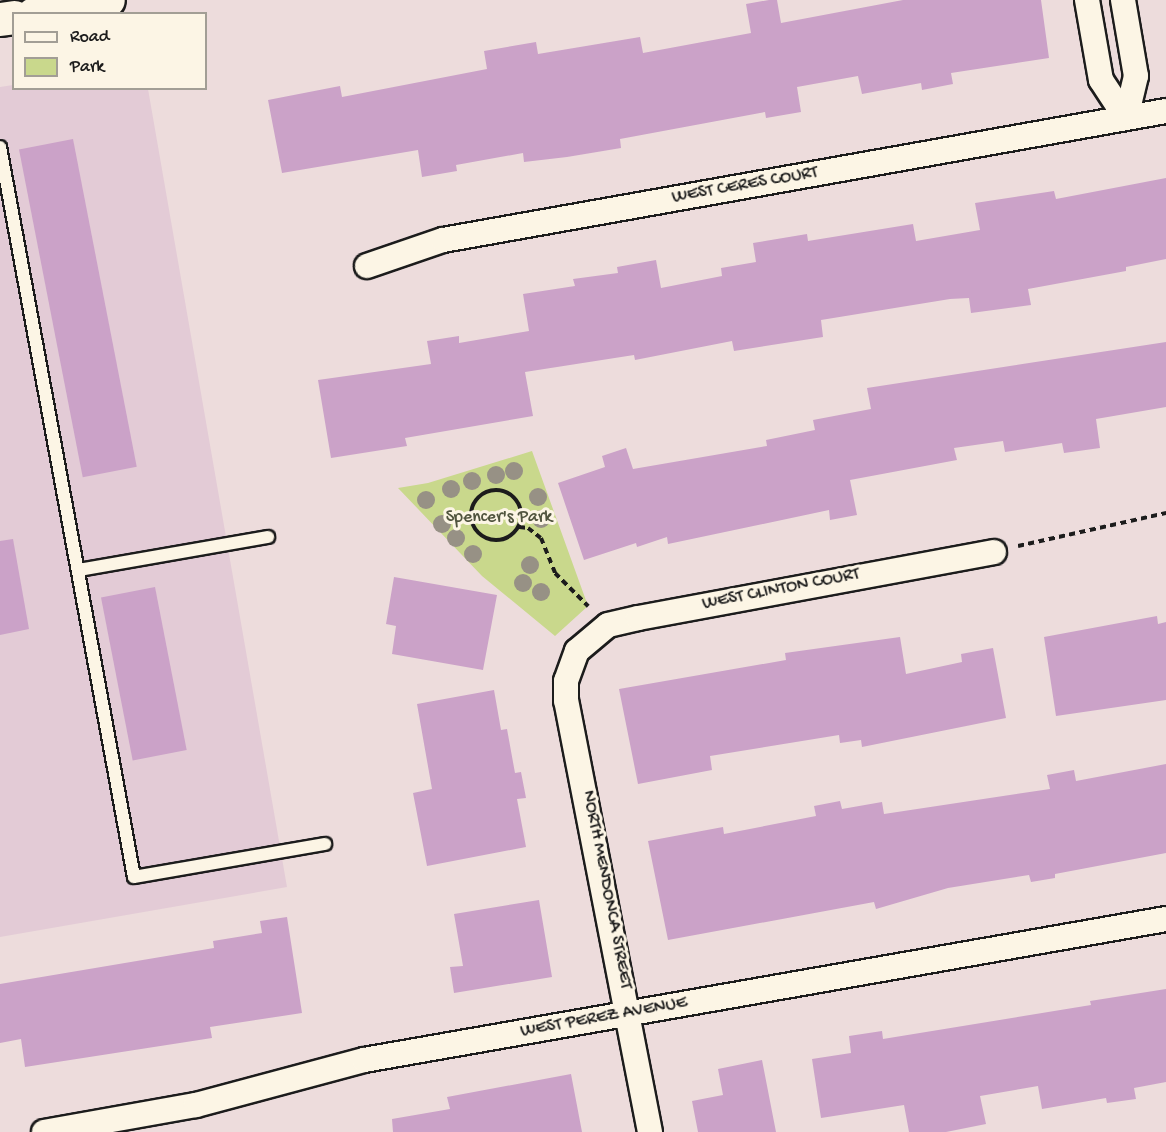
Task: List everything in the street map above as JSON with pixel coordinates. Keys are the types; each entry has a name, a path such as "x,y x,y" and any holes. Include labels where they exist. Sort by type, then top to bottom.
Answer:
{"street":[{"path":"44,12 108,0"},
{"path":"1087,0 1101,80 1126,118"},
{"path":"1123,0 1136,76 1126,118"},
{"name":"WEST CERES COURT","path":"367,266 443,240 1166,111"},
{"name":"WEST CLINTON COURT","path":"577,651 608,625 994,552"},
{"name":"NORTH MENDONCA STREET","path":"577,651 566,681 566,701 629,1013 650,1132"},
{"name":"WEST PEREZ AVENUE","path":"44,1132 196,1104 354,1062 1166,919"}],"lane":[{"path":"0,147 134,877 325,844"},
{"path":"79,570 268,537"}],"path":[{"path":"519,527 518,504 506,492 482,494 472,507 472,524 490,540 507,538 519,527 528,528 541,538 562,583 608,625"},
{"path":"994,552 1166,513"}],"shaded area":[{"path":"12,85 12,90 148,90 287,887 0,937 0,87"}],"green space":[{"name":"Spencer's Park","path":"532,451 588,606 555,636 482,576 398,488 428,483"}],"building":[{"path":"777,0 781,23 903,0 1041,0 1049,58 951,73 953,84 922,90 921,83 862,94 858,76 797,87 801,112 766,118 765,112 620,139 621,148 567,157 524,162 523,153 456,165 457,171 422,177 418,150 282,173 268,100 340,86 342,97 487,69 484,51 536,42 538,54 640,37 643,53 751,33 746,4"},
{"path":"73,139 137,467 83,477 19,149"},
{"path":"1166,178 1166,259 1126,267 1126,271 1028,289 1031,305 971,313 969,298 950,299 821,320 823,337 734,351 732,341 635,360 634,355 525,372 533,416 405,438 407,446 331,458 318,380 431,364 427,341 459,336 459,343 529,331 523,294 575,286 573,279 618,273 617,267 656,260 661,288 722,276 721,268 756,262 753,243 807,234 808,241 913,224 916,241 980,230 975,203 1054,191 1056,199"},
{"path":"1166,342 1166,407 1096,419 1100,448 1064,453 1062,443 1005,452 1003,441 954,448 957,460 850,480 857,515 830,520 829,510 668,544 667,537 637,547 636,543 584,560 558,483 605,467 602,456 626,448 633,469 767,446 766,440 815,430 813,420 871,409 867,388"},
{"path":"13,539 29,629 0,635 0,541"},
{"path":"394,577 497,595 483,670 392,654 396,626 386,624"},
{"path":"155,587 187,750 133,760 101,597"},
{"path":"1157,616 1158,624 1166,622 1166,700 1056,716 1044,637"},
{"path":"900,637 906,674 962,662 961,654 993,648 1006,718 862,747 861,740 840,743 839,735 710,756 712,770 638,784 619,689 786,660 785,653"},
{"path":"494,690 501,730 507,729 515,773 521,772 526,798 517,799 526,847 427,866 413,793 432,789 417,704"},
{"path":"1166,764 1166,853 1055,874 1055,878 1031,882 1029,875 948,888 876,909 874,902 668,940 648,841 723,827 724,834 816,816 814,806 840,801 842,809 882,802 884,814 1050,789 1047,775 1074,770 1076,781"},
{"path":"539,900 552,977 454,993 450,967 463,966 454,914"},
{"path":"287,917 302,1013 210,1027 212,1038 25,1067 21,1039 0,1043 0,984 214,948 213,941 262,933 260,921"},
{"path":"1166,989 1166,1082 1134,1088 1136,1099 1107,1103 1106,1098 1042,1109 1038,1086 980,1096 986,1124 946,1132 909,1132 904,1105 821,1118 812,1059 851,1053 849,1036 882,1031 883,1039 1091,1005 1090,1001"},
{"path":"762,1060 776,1132 698,1132 692,1101 723,1095 718,1069"},
{"path":"571,1074 582,1132 393,1132 392,1119 450,1109 447,1097"}]}
